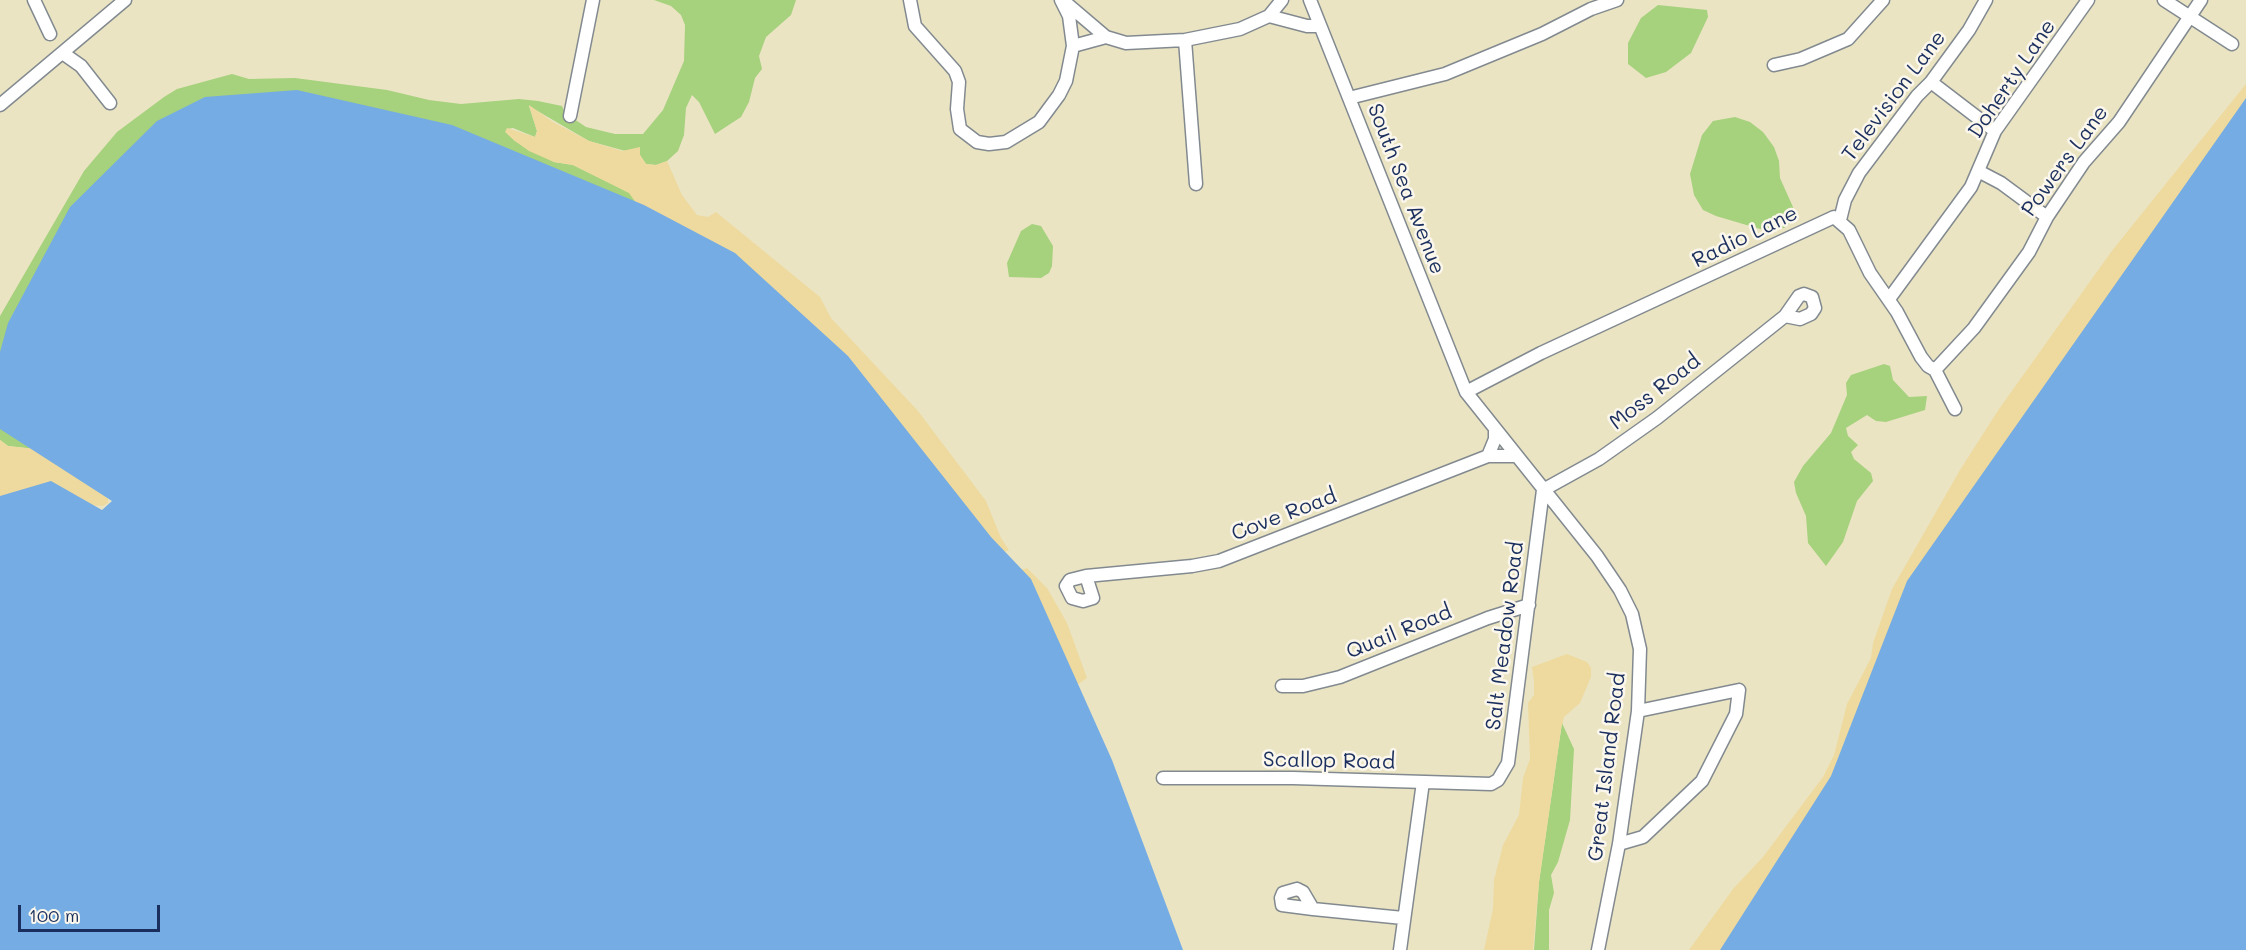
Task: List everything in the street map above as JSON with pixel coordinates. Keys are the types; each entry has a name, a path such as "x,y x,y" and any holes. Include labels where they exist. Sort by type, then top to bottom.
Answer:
{"street":[{"path":"34,0 50,34"},
{"path":"0,105 64,54 125,0"},
{"path":"570,116 593,0"},
{"path":"910,0 915,26 955,71 959,82 957,109 960,129 976,142 1006,142 1039,122 1050,110 1066,81 1073,45 1069,16 1062,0"},
{"path":"1062,0 1106,37 1126,43 1185,40 1240,29 1269,16 1282,0"},
{"name":"South Sea Avenue","path":"1310,0 1466,392"},
{"path":"1349,98 1445,74 1542,34 1588,3 1617,0"},
{"path":"1774,65 1802,60 1848,39 1883,0"},
{"name":"Television Lane","path":"1840,219 1845,200 1859,172 1917,96 1931,82 1969,30 1986,0"},
{"name":"Doherty Lane","path":"1889,299 1971,187 1980,172 1986,147 1995,131 2088,0"},
{"path":"2164,0 2232,44"},
{"name":"Powers Lane","path":"1935,370 1974,328 2029,252 2047,217 2084,162 2119,122 2188,16 2201,0"},
{"path":"1269,16 1307,26 1320,26"},
{"path":"1073,45 1106,37"},
{"path":"1185,40 1196,184"},
{"path":"64,54 81,66 110,103"},
{"path":"1931,82 1995,131"},
{"path":"1980,172 2001,183 2047,217"},
{"name":"Radio Lane","path":"1466,392 1515,366 1724,270 1827,218 1840,219"},
{"path":"1840,219 1849,230 1870,273 1889,299 1915,348 1928,366 1935,370 1955,408"},
{"name":"Moss Road","path":"1544,490 1635,434 1785,316"},
{"name":"Great Island Road","path":"1466,392 1597,556 1627,602 1640,648 1638,711 1619,844 1598,950"},
{"path":"1488,456 1495,439 1495,430"},
{"name":"Cove Road","path":"1086,576 1219,561 1488,456 1515,456"},
{"name":"Salt Meadow Road","path":"1494,782 1502,776 1509,763 1544,490"},
{"name":"Quail Road","path":"1282,686 1303,686 1340,677 1529,604"},
{"path":"1619,844 1643,837 1702,781 1736,714 1739,690 1638,711"},
{"name":"Scallop Road","path":"1163,778 1494,782"},
{"path":"1400,950 1423,782"},
{"path":"1313,909 1403,918"}],"green space":[{"path":"654,0 796,0 791,15 766,37 759,56 762,69 755,78 749,102 741,117 715,134 699,102 692,95 686,108 684,135 678,151 667,161 656,165 646,164 640,155 589,141 529,106 537,131 535,137 513,128 507,129 506,132 515,141 554,162 573,165 630,193 644,214 35,449 8,446 0,440 0,316 84,171 117,132 164,97 177,89 232,74 249,79 295,78 387,90 429,100 461,104 519,99 538,101 562,106 565,113 586,127 615,134 643,134 663,110 684,61 685,25 681,15 671,6"},
{"path":"1658,5 1707,10 1708,17 1691,53 1666,72 1646,78 1628,64 1628,43 1641,18"},
{"path":"1735,117 1750,122 1763,132 1774,147 1779,161 1780,178 1793,207 1794,220 1784,228 1760,229 1716,216 1703,210 1694,195 1690,174 1702,135 1713,121"},
{"path":"1032,224 1041,226 1053,246 1052,266 1049,273 1041,278 1009,277 1007,263 1021,231"},
{"path":"1884,364 1890,366 1893,380 1909,397 1927,396 1925,410 1886,422 1876,421 1867,415 1846,428 1848,436 1858,445 1851,452 1854,459 1871,473 1873,481 1857,501 1843,542 1826,566 1808,543 1806,516 1794,482 1803,466 1831,433 1847,395 1846,383 1851,375"},
{"path":"1562,723 1574,749 1570,820 1558,862 1551,875 1554,893 1549,910 1549,950 1534,950 1539,882"}],"sand":[{"path":"2246,84 2246,157 1935,617 1721,950 1689,950 1733,889 1763,857 1823,777 1834,755 1847,704 1871,658 1873,643 1892,589 1960,470 1999,409 2111,252"},
{"path":"529,105 553,122 589,141 622,151 640,147 640,155 646,164 656,165 667,161 682,195 697,215 708,217 716,212 820,297 831,318 918,411 986,501 1001,538 1009,550 995,556 644,214 629,193 573,165 554,162 529,151 505,132 507,128 535,137 537,131"},
{"path":"0,440 8,446 35,449 108,498 108,503 103,506 0,500"},
{"path":"1027,568 1047,588 1067,623 1087,678 1071,689 1018,571"},
{"path":"1567,654 1587,662 1591,668 1591,677 1580,703 1564,717 1561,729 1539,882 1533,950 1484,950 1493,909 1494,880 1503,845 1519,815 1523,778 1530,759 1528,703 1534,695 1532,667"}],"water":[{"path":"297,90 452,125 644,205 735,253 848,356 991,537 1031,579 1112,760 1183,950 0,950 0,496 51,481 102,510 112,501 0,429 0,352 8,323 70,207 157,121 205,97"},
{"path":"2246,98 2246,950 1720,950 1831,776 1907,581"}]}
